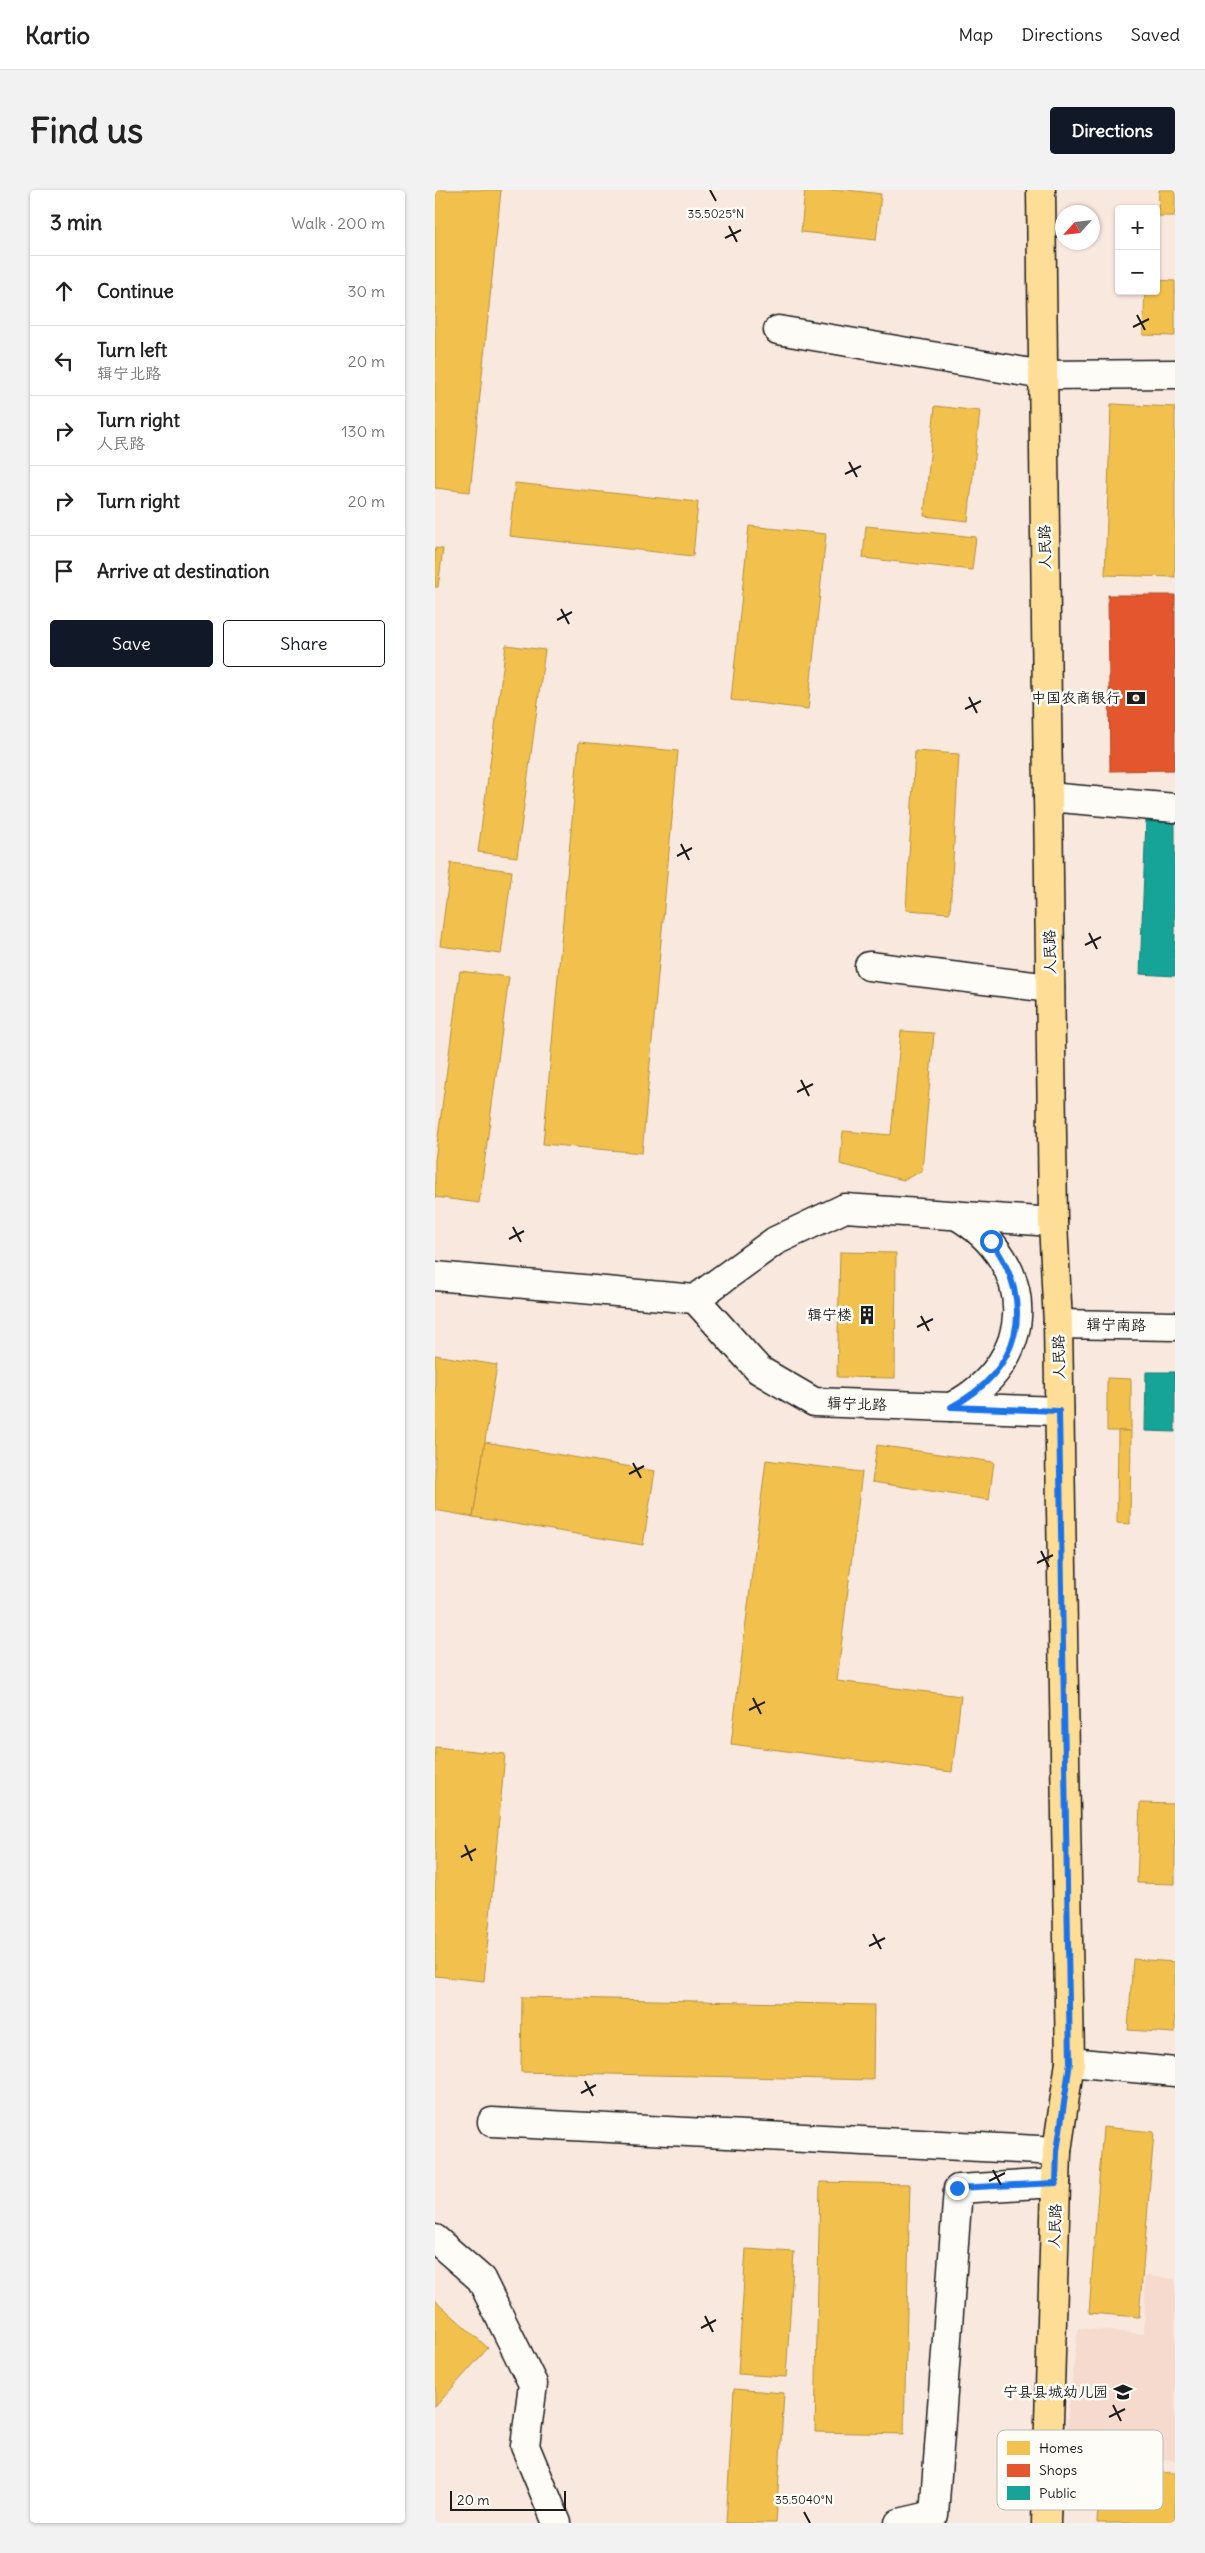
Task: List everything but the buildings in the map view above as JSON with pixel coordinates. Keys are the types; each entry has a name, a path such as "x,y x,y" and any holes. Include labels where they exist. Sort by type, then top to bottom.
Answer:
{"main road":[{"name":"人民路","path":"1041,190 1053,1222 1058,1324 1070,2062 1057,2151 1049,2430"},
{"name":"人民路","path":"1046,2510 1046,2523"}],"street":[{"path":"778,330 1043,375 1175,374"},
{"path":"1048,796 1175,808"},
{"path":"869,966 1050,988"},
{"path":"435,1276 695,1299 775,1241 845,1208 1053,1222"},
{"path":"951,1407 971,1397 989,1382 1002,1364 1012,1343 1017,1314 1015,1292 1003,1258 985,1236 956,1215"},
{"name":"辑宁北路","path":"695,1299 759,1370 814,1402 1059,1411"},
{"name":"辑宁南路","path":"1058,1324 1175,1326"},
{"path":"1070,2062 1175,2072"},
{"path":"492,2122 1057,2151"},
{"path":"899,2523 934,2515 957,2188 1056,2183"},
{"path":"435,2239 481,2279 533,2384 525,2446 557,2523"}],"shaded area":[{"name":"宁县县城幼儿园","path":"1145,2276 1175,2279 1175,2460 1163,2459 1163,2430 1066,2430 1078,2328 1144,2334"}],"place":[{"name":"中国农商银行","path":"1136,698"},
{"name":"辑宁楼","path":"867,1315"},
{"name":"宁县县城幼儿园","path":"1123,2392"}],"route":[{"path":"957,2188 1056,2183 1057,2151 1070,2062 1059,1411 951,1407 971,1397 989,1382 1002,1364 1012,1343 1017,1299 1012,1278 1003,1258 991,1241"}]}
